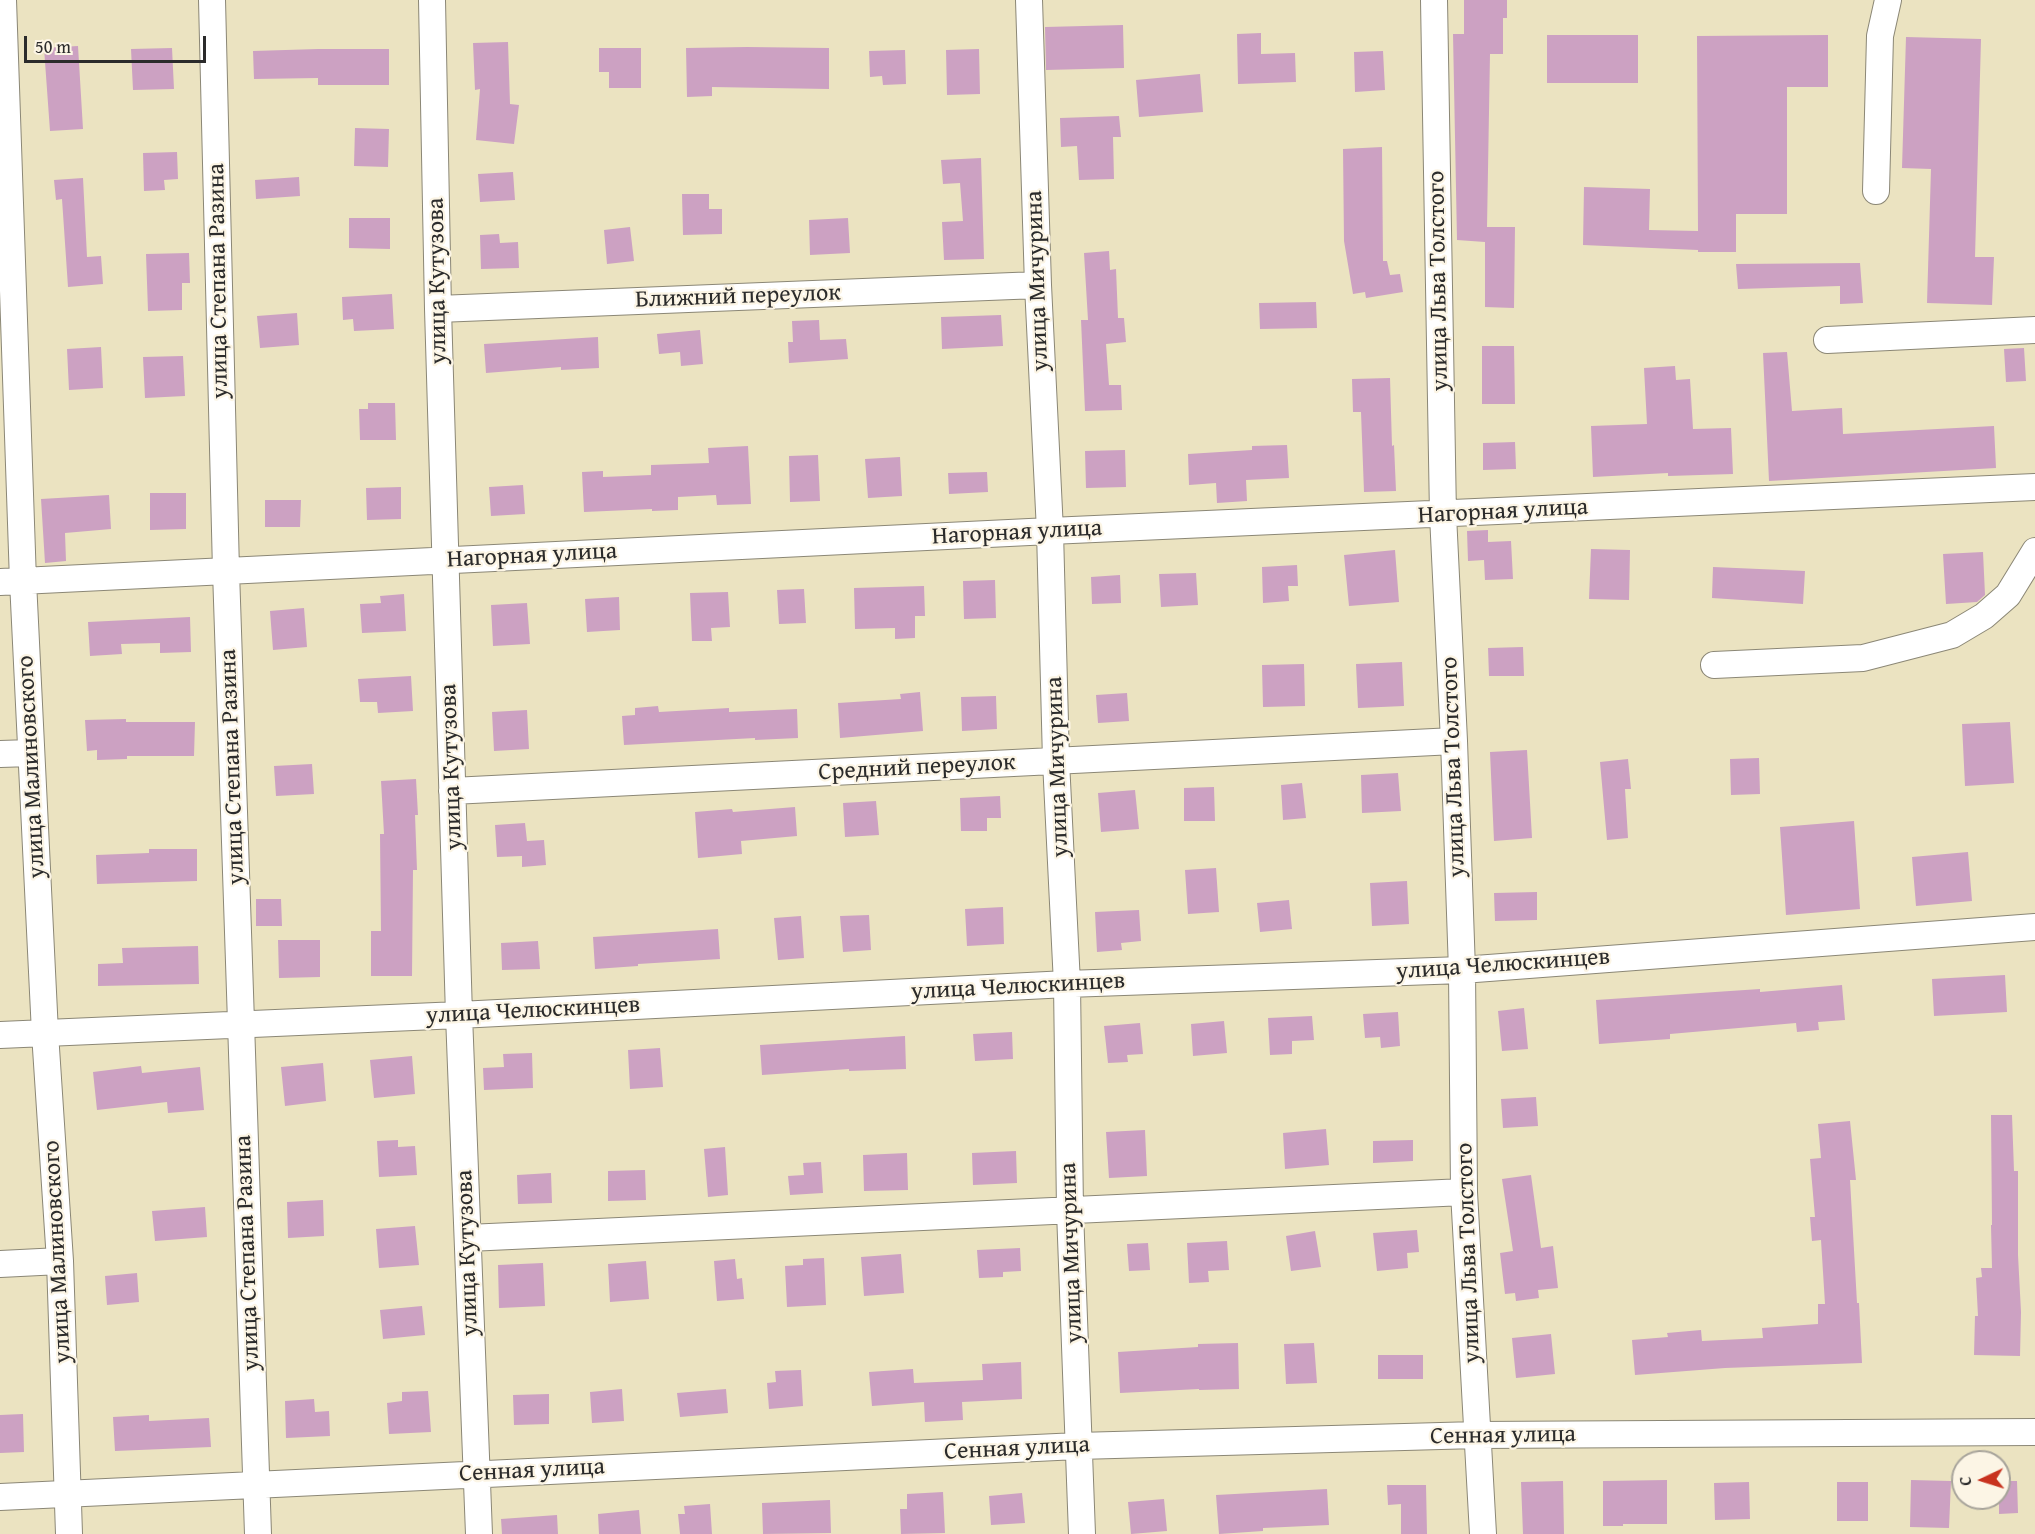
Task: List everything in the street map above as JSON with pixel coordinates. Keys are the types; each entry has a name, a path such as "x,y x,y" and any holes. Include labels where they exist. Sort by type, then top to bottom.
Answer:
{"street":[{"name":"улица Малиновского","path":"3,0 11,582 31,753 45,1033 60,1261 69,1534"},
{"name":"улица Степана Разина","path":"212,0 226,571 258,1534"},
{"name":"улица Кутузова","path":"432,0 438,309 452,791 479,1534"},
{"name":"улица Мичурина","path":"1029,0 1038,285 1050,531 1056,761 1068,984 1070,1211 1082,1534"},
{"name":"улица Льва Толстого","path":"1434,0 1443,515 1462,970 1464,1192 1483,1534"},
{"path":"1876,191 1880,36 1888,0"},
{"name":"Ближний переулок","path":"438,309 1038,285"},
{"path":"1827,340 2035,330"},
{"name":"Нагорная улица","path":"11,582 1050,531 2035,487"},
{"path":"1713,665 1863,658 1952,635 1984,616 2008,595 2035,551"},
{"name":"Средний переулок","path":"452,791 1454,741"},
{"path":"0,754 31,753"},
{"name":"улица Челюскинцев","path":"0,1035 459,1015 1068,984 1462,970 2035,927"},
{"path":"468,1238 1464,1192"},
{"path":"0,1264 60,1261"},
{"name":"Сенная улица","path":"0,1497 256,1483 1077,1446 1477,1436 2035,1432"}],"building":[{"path":"1464,0 1507,0 1507,18 1503,18 1503,54 1490,54 1487,227 1515,227 1514,308 1485,307 1485,242 1457,240 1453,34 1464,34"},
{"path":"1123,25 1124,68 1046,70 1045,27"},
{"path":"1261,33 1261,54 1295,53 1296,82 1238,84 1237,34"},
{"path":"1547,35 1638,35 1638,83 1547,83"},
{"path":"1828,35 1828,87 1787,87 1787,214 1736,214 1736,252 1583,245 1584,187 1650,189 1649,230 1698,231 1697,36"},
{"path":"1906,37 1981,39 1975,257 1994,257 1992,305 1927,303 1931,169 1902,168"},
{"path":"508,42 510,104 519,105 514,144 476,140 480,89 475,90 473,43"},
{"path":"78,46 83,129 50,131 44,48"},
{"path":"172,48 174,89 133,90 131,49"},
{"path":"599,48 641,48 641,88 609,88 609,72 599,72"},
{"path":"686,48 829,48 829,89 712,87 712,96 687,97"},
{"path":"389,49 389,85 318,85 318,78 254,79 253,51"},
{"path":"979,49 980,94 947,95 946,50"},
{"path":"905,50 906,84 883,85 882,76 870,77 869,51"},
{"path":"1383,51 1385,90 1355,92 1354,52"},
{"path":"1200,74 1203,112 1139,117 1136,80"},
{"path":"1119,116 1121,137 1113,137 1114,179 1079,180 1077,146 1061,147 1060,118"},
{"path":"355,128 389,129 388,167 354,166"},
{"path":"1382,147 1383,261 1387,261 1390,275 1400,274 1403,292 1366,298 1365,292 1353,294 1344,241 1343,149"},
{"path":"177,152 178,179 164,180 165,190 144,191 143,153"},
{"path":"981,158 984,259 944,260 942,222 963,221 960,183 943,184 941,160"},
{"path":"513,172 515,200 480,202 478,174"},
{"path":"299,177 300,196 256,199 255,180"},
{"path":"83,178 87,257 101,256 103,284 68,287 62,199 56,200 54,180"},
{"path":"682,194 709,194 709,209 722,209 722,234 683,235"},
{"path":"349,218 390,218 390,249 349,248"},
{"path":"848,218 850,253 810,255 809,220"},
{"path":"630,227 634,261 607,264 604,230"},
{"path":"499,234 500,243 518,242 519,268 481,269 480,235"},
{"path":"1109,251 1110,270 1116,269 1118,318 1124,318 1126,342 1106,344 1109,385 1121,385 1122,410 1085,411 1081,320 1088,320 1084,253"},
{"path":"189,253 190,283 182,283 182,310 148,311 146,254"},
{"path":"1860,263 1863,303 1840,304 1840,286 1738,289 1736,264"},
{"path":"392,294 394,329 354,331 353,319 343,320 342,297"},
{"path":"1316,302 1317,328 1260,329 1259,303"},
{"path":"297,313 299,345 260,348 257,316"},
{"path":"1001,315 1003,346 942,349 941,317"},
{"path":"819,320 820,340 846,339 848,359 789,363 788,342 793,342 792,321"},
{"path":"700,330 703,364 681,366 680,352 659,354 657,334"},
{"path":"598,337 599,368 561,370 561,367 486,373 484,344"},
{"path":"1482,346 1514,346 1515,404 1482,404"},
{"path":"101,347 103,388 69,390 67,349"},
{"path":"2024,348 2026,381 2006,382 2004,349"},
{"path":"1787,352 1792,411 1842,408 1843,434 1994,426 1996,468 1769,481 1763,353"},
{"path":"183,356 185,396 145,398 143,357"},
{"path":"1675,366 1676,380 1690,379 1693,429 1731,428 1733,474 1668,476 1668,473 1593,477 1591,426 1647,424 1644,368"},
{"path":"1390,378 1396,491 1364,492 1361,412 1353,412 1352,379"},
{"path":"368,403 395,403 396,440 360,440 359,409 368,409"},
{"path":"1515,442 1516,469 1483,470 1483,443"},
{"path":"1287,445 1289,478 1246,480 1247,501 1217,503 1216,483 1189,485 1188,454 1252,450 1252,446"},
{"path":"748,446 751,504 717,505 716,495 678,497 678,510 584,512 582,472 603,471 603,477 651,475 651,465 709,463 708,448"},
{"path":"1125,450 1126,487 1086,488 1085,451"},
{"path":"818,455 820,501 790,502 789,456"},
{"path":"900,457 902,496 868,498 865,459"},
{"path":"987,472 988,492 949,494 948,473"},
{"path":"523,485 525,514 491,516 489,487"},
{"path":"401,487 401,519 367,520 366,488"},
{"path":"150,493 186,493 186,529 150,530"},
{"path":"109,495 111,529 65,533 66,561 45,563 41,499"},
{"path":"265,500 301,500 300,527 265,527"},
{"path":"1488,530 1488,542 1511,541 1513,579 1485,580 1484,560 1468,561 1467,531"},
{"path":"1591,549 1630,550 1629,600 1589,599"},
{"path":"1395,550 1399,602 1349,606 1344,555"},
{"path":"1983,552 1985,595 1977,602 1946,604 1943,554"},
{"path":"1297,565 1298,586 1288,586 1289,601 1263,603 1262,567"},
{"path":"1713,567 1805,571 1803,604 1712,598"},
{"path":"1196,573 1198,605 1161,607 1159,574"},
{"path":"1120,575 1121,603 1092,604 1091,577"},
{"path":"995,580 996,618 964,619 963,581"},
{"path":"924,586 925,616 915,616 915,638 895,639 895,628 855,629 854,588"},
{"path":"804,589 806,623 779,624 777,590"},
{"path":"728,592 730,627 711,628 712,641 692,641 690,593"},
{"path":"404,594 406,631 362,633 360,604 381,603 380,596"},
{"path":"619,597 620,630 587,632 585,599"},
{"path":"527,603 530,644 493,646 491,605"},
{"path":"304,608 307,647 273,650 270,611"},
{"path":"190,617 191,652 160,653 160,643 121,644 122,654 90,656 88,622"},
{"path":"1523,647 1524,676 1489,676 1488,648"},
{"path":"1402,662 1404,706 1358,708 1356,664"},
{"path":"1304,664 1305,706 1263,707 1262,665"},
{"path":"411,676 413,711 378,713 377,702 360,702 358,679"},
{"path":"920,692 923,731 840,738 838,703 901,699 900,694"},
{"path":"1127,693 1129,721 1098,723 1096,695"},
{"path":"996,696 997,729 962,731 961,697"},
{"path":"658,706 659,712 729,708 729,712 797,709 798,738 624,745 622,716 635,715 635,708"},
{"path":"527,710 529,749 494,751 492,712"},
{"path":"126,719 126,722 195,722 194,756 127,756 127,759 97,760 97,750 87,751 85,720"},
{"path":"2010,722 2014,783 1965,786 1962,724"},
{"path":"1527,750 1532,838 1494,841 1490,752"},
{"path":"1759,758 1760,794 1731,795 1730,759"},
{"path":"1628,759 1631,789 1625,789 1628,838 1607,840 1600,762"},
{"path":"312,764 314,794 276,796 274,766"},
{"path":"1398,773 1401,811 1362,813 1361,775"},
{"path":"416,779 417,870 413,870 412,976 371,976 371,931 381,931 380,834 384,834 381,781"},
{"path":"1302,783 1306,818 1283,820 1281,785"},
{"path":"1214,787 1215,821 1184,821 1184,788"},
{"path":"1135,790 1139,829 1101,832 1098,793"},
{"path":"1000,796 1001,818 987,818 987,831 961,831 960,798"},
{"path":"876,801 879,835 845,837 843,803"},
{"path":"795,807 797,836 741,841 742,854 698,858 695,812 732,809 733,812"},
{"path":"1854,821 1860,909 1786,915 1780,827"},
{"path":"525,823 527,841 544,840 546,865 522,867 522,856 497,857 495,825"},
{"path":"149,849 197,849 197,881 97,884 96,855 149,853"},
{"path":"1968,852 1972,901 1916,906 1912,857"},
{"path":"1216,868 1219,912 1188,914 1185,870"},
{"path":"1407,881 1409,924 1372,926 1370,883"},
{"path":"1537,892 1537,920 1495,921 1494,893"},
{"path":"256,899 281,899 282,926 256,926"},
{"path":"1289,900 1292,929 1260,932 1257,903"},
{"path":"1003,907 1004,944 967,946 965,909"},
{"path":"1139,910 1141,941 1121,943 1122,950 1097,952 1095,912"},
{"path":"869,915 871,950 843,952 840,916"},
{"path":"801,916 804,958 778,960 774,918"},
{"path":"718,929 720,959 595,969 593,937"},
{"path":"278,940 320,940 320,977 279,978"},
{"path":"538,941 540,969 502,970 501,943"},
{"path":"198,946 199,984 98,986 98,964 123,963 122,948"},
{"path":"2005,975 2007,1012 1934,1016 1932,979"},
{"path":"1842,985 1845,1020 1818,1022 1819,1030 1797,1032 1796,1023 1670,1034 1670,1039 1599,1044 1596,1000 1760,989 1760,992"},
{"path":"1524,1008 1528,1049 1502,1051 1498,1011"},
{"path":"1398,1012 1400,1046 1381,1048 1380,1037 1365,1038 1363,1014"},
{"path":"1312,1016 1314,1040 1292,1041 1292,1054 1270,1055 1268,1018"},
{"path":"1224,1021 1227,1053 1193,1056 1191,1024"},
{"path":"1140,1023 1143,1054 1127,1055 1128,1062 1108,1063 1104,1026"},
{"path":"1012,1032 1013,1059 975,1061 973,1034"},
{"path":"905,1036 906,1069 849,1071 849,1069 762,1075 760,1045"},
{"path":"660,1048 663,1087 630,1089 628,1050"},
{"path":"532,1053 533,1088 484,1090 483,1068 504,1067 503,1054"},
{"path":"412,1056 415,1094 374,1098 370,1060"},
{"path":"323,1063 326,1101 285,1106 281,1067"},
{"path":"141,1066 142,1073 200,1067 204,1110 168,1113 167,1102 97,1110 93,1072"},
{"path":"1536,1097 1538,1126 1503,1128 1501,1099"},
{"path":"1991,1115 2012,1115 2014,1171 2018,1171 2020,1356 1974,1355 1975,1316 1978,1316 1976,1278 1982,1277 1981,1268 1992,1268"},
{"path":"1850,1121 1856,1180 1850,1180 1862,1363 1725,1368 1635,1375 1632,1340 1668,1337 1667,1333 1701,1330 1702,1341 1763,1338 1762,1328 1818,1324 1818,1304 1825,1304 1821,1240 1812,1241 1810,1217 1815,1217 1810,1159 1821,1158 1818,1124"},
{"path":"1326,1129 1329,1165 1285,1169 1283,1133"},
{"path":"1145,1130 1147,1176 1109,1178 1106,1132"},
{"path":"398,1140 398,1147 415,1146 417,1175 379,1177 377,1141"},
{"path":"1413,1140 1413,1161 1373,1163 1373,1141"},
{"path":"725,1147 728,1195 708,1197 704,1149"},
{"path":"1016,1151 1017,1183 973,1185 972,1153"},
{"path":"907,1153 908,1190 864,1191 863,1155"},
{"path":"821,1162 823,1193 790,1195 788,1176 804,1175 803,1163"},
{"path":"645,1170 646,1200 608,1201 608,1171"},
{"path":"551,1173 552,1203 518,1204 517,1175"},
{"path":"1531,1175 1541,1248 1553,1246 1558,1288 1538,1290 1539,1298 1516,1301 1515,1293 1505,1294 1500,1253 1513,1251 1502,1179"},
{"path":"323,1200 324,1236 288,1238 287,1202"},
{"path":"205,1207 207,1237 155,1241 152,1211"},
{"path":"415,1226 419,1265 379,1268 376,1229"},
{"path":"1417,1230 1419,1252 1407,1253 1408,1268 1377,1271 1373,1233"},
{"path":"1315,1231 1321,1267 1291,1271 1286,1236"},
{"path":"1227,1241 1229,1270 1208,1271 1209,1282 1189,1283 1187,1243"},
{"path":"1148,1243 1150,1270 1129,1271 1127,1244"},
{"path":"1020,1248 1021,1271 1003,1272 1003,1277 979,1278 977,1250"},
{"path":"901,1254 904,1293 864,1296 861,1257"},
{"path":"824,1258 826,1305 787,1307 785,1266 803,1265 803,1259"},
{"path":"735,1259 737,1279 742,1278 744,1299 717,1301 714,1261"},
{"path":"646,1261 649,1299 610,1302 608,1264"},
{"path":"543,1263 545,1306 499,1308 498,1265"},
{"path":"137,1273 139,1302 107,1305 105,1276"},
{"path":"422,1306 425,1335 383,1339 380,1310"},
{"path":"1551,1334 1555,1374 1516,1378 1512,1338"},
{"path":"1238,1343 1239,1389 1120,1393 1118,1352 1198,1347 1198,1344"},
{"path":"1314,1343 1317,1383 1286,1384 1284,1344"},
{"path":"1378,1355 1423,1355 1423,1379 1378,1379"},
{"path":"1021,1362 1022,1399 962,1402 963,1420 925,1422 924,1402 872,1406 869,1372 913,1369 914,1383 983,1380 982,1364"},
{"path":"801,1370 803,1406 769,1409 767,1383 776,1382 775,1371"},
{"path":"622,1389 624,1421 592,1423 590,1392"},
{"path":"726,1389 728,1413 680,1417 677,1393"},
{"path":"428,1391 431,1432 389,1434 387,1403 402,1401 402,1392"},
{"path":"549,1394 549,1424 514,1425 513,1395"},
{"path":"314,1399 315,1412 329,1411 330,1436 286,1438 285,1401"},
{"path":"23,1414 24,1452 0,1453 0,1415"},
{"path":"149,1415 149,1421 209,1418 211,1447 115,1451 113,1417"},
{"path":"1667,1480 1667,1524 1603,1526 1603,1481"},
{"path":"1911,1480 1951,1481 1949,1528 1910,1527"},
{"path":"1563,1481 1564,1534 1523,1534 1521,1482"},
{"path":"2011,1481 2017,1481 2018,1513 1999,1514 1999,1510 2011,1510"},
{"path":"1749,1482 1750,1519 1715,1520 1714,1483"},
{"path":"1837,1482 1868,1482 1868,1521 1837,1521"},
{"path":"1387,1485 1426,1485 1427,1534 1401,1534 1401,1504 1388,1505"},
{"path":"1327,1489 1329,1525 1263,1528 1263,1531 1219,1534 1216,1495"},
{"path":"943,1492 945,1533 901,1534 900,1509 907,1509 907,1494"},
{"path":"1022,1493 1025,1523 991,1525 989,1496"},
{"path":"1164,1499 1167,1531 1131,1534 1128,1502"},
{"path":"830,1500 831,1533 763,1534 762,1503"},
{"path":"710,1504 712,1534 680,1534 678,1514 685,1514 684,1506"},
{"path":"639,1510 641,1534 599,1534 598,1514"},
{"path":"557,1515 558,1534 502,1534 501,1519"}]}
